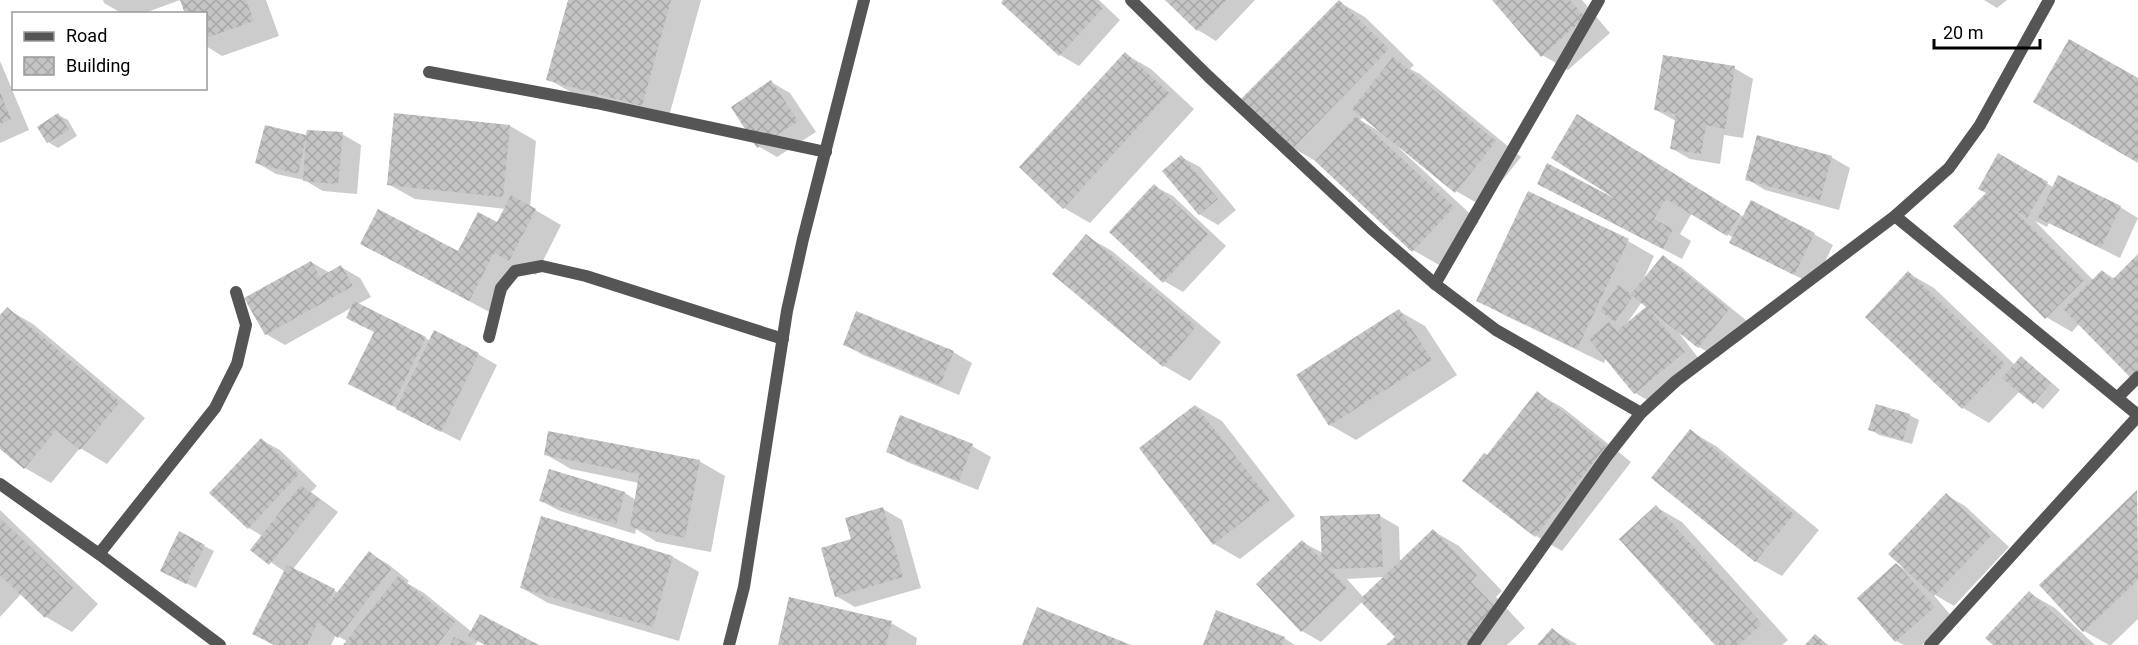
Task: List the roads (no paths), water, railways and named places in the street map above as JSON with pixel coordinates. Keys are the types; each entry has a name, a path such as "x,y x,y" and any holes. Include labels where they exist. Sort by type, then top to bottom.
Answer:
{"street":[{"path":"729,645 744,587 783,339 801,250 864,0"},
{"path":"1131,0 1234,101 1374,231 1435,284 1496,330 1641,413"},
{"path":"1435,284 1599,0"},
{"path":"1473,645 1607,456 1641,413 1676,381 1895,216 1949,168 1980,125 2049,0"},
{"path":"429,72 596,103 826,152"},
{"path":"1895,216 2138,415 1930,645"},
{"path":"489,337 501,288 515,271 542,266 586,276 783,339"},
{"path":"99,554 215,408 237,364 246,325 236,292"},
{"path":"2118,397 2138,377"},
{"path":"0,484 99,554 220,645"}]}
